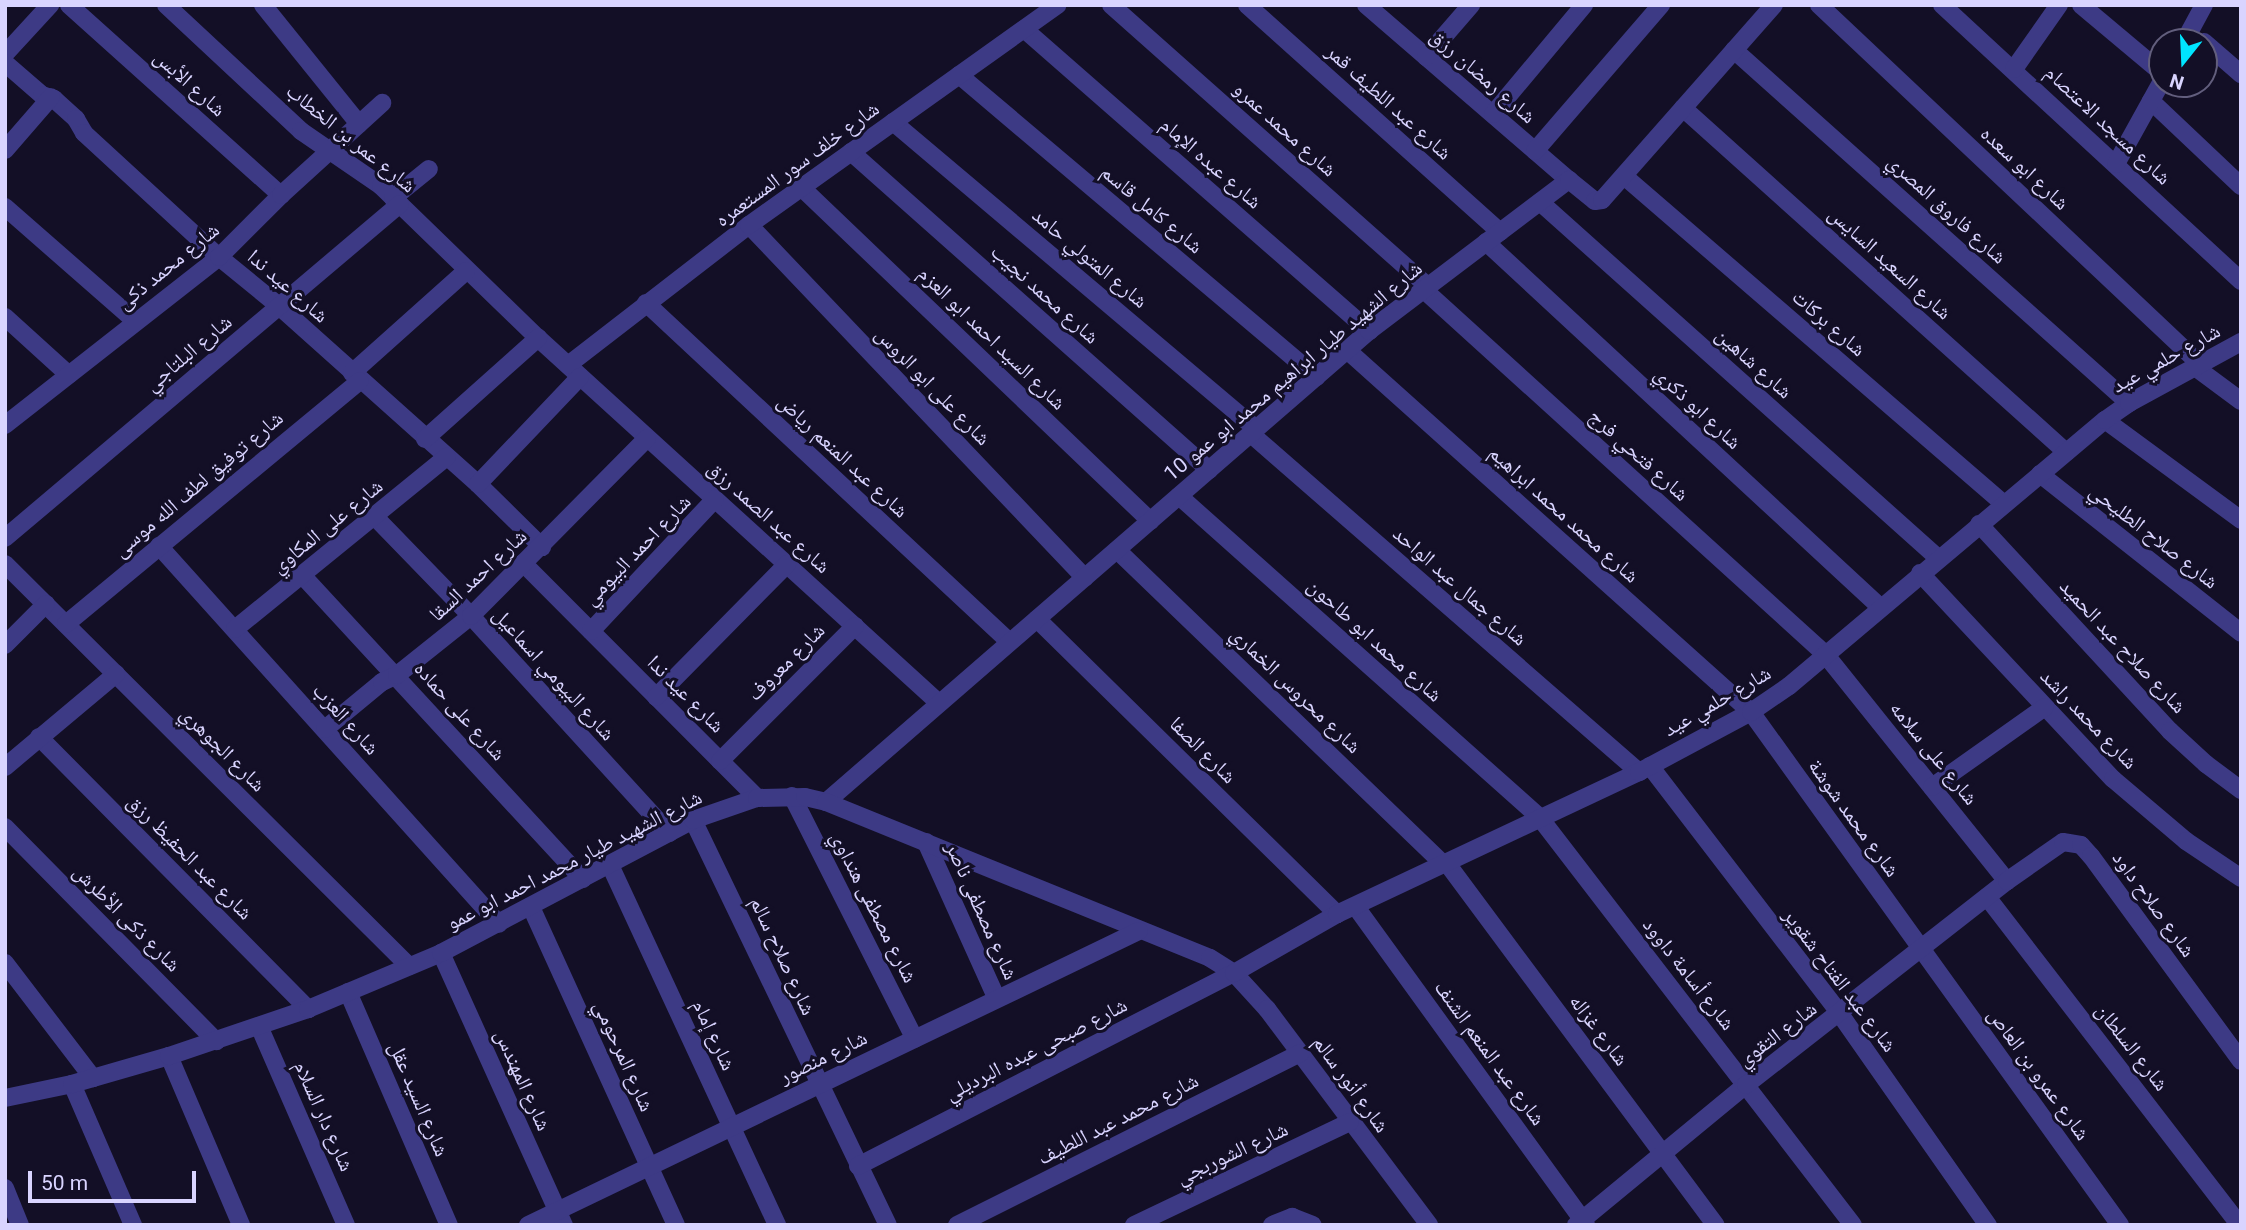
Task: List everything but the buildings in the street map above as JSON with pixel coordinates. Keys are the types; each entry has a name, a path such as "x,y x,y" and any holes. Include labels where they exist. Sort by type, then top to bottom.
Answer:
{"street":[{"path":"5,54 50,5"},
{"name":"شارع الأبس","path":"69,5 281,195"},
{"name":"شارع عمر بن الخطاب","path":"166,5 301,131 381,186 466,271 574,371"},
{"path":"263,5 359,124"},
{"name":"شارع خلف سور المستعمره","path":"478,484 574,371 646,303 749,225 1057,5"},
{"name":"شارع محمد عمرو","path":"1111,5 1425,288"},
{"name":"شارع عبد اللطيف قمر","path":"1247,5 1493,237"},
{"name":"شارع رمضان رزق","path":"1366,5 1569,180"},
{"path":"1426,57 1471,5"},
{"path":"1493,114 1584,5"},
{"path":"1535,151 1661,5"},
{"path":"1569,180 1597,202 1624,176 1774,5"},
{"name":"شارع ابو سعده","path":"1819,5 2198,366 2241,401"},
{"name":"شارع مسجد الاعتصام","path":"1942,5 2241,281"},
{"path":"2014,69 2059,5"},
{"path":"2081,5 2148,61"},
{"path":"2199,28 2204,5"},
{"name":"شارع عبده الإمام","path":"1024,29 1369,331"},
{"name":"شارع فاروق المصري","path":"1734,50 2129,403"},
{"path":"2218,56 2241,74"},
{"name":"شارع عيد ندا","path":"5,63 42,95 51,97 76,119 84,133 219,257 279,306 478,484 542,547"},
{"name":"شارع كامل قاسم","path":"959,75 1316,377"},
{"path":"5,150 51,97"},
{"path":"2116,164 2153,98"},
{"path":"2151,101 2241,186"},
{"name":"شارع محمد ذكى","path":"7,421 219,257 281,195 382,103"},
{"name":"شارع السعيد السايس","path":"1683,108 2066,452"},
{"name":"شارع المتولي حامد","path":"894,122 1254,432"},
{"name":"شارع محمد نجيب","path":"851,152 1209,470"},
{"name":"شارع البلتاجي","path":"5,538 279,306 429,169"},
{"name":"شارع بركات","path":"1624,176 2004,504"},
{"name":"شارع الشهيد طيار ابراهيم محمد ابو عمو 10","path":"826,802 1369,331 1569,180"},
{"name":"شارع السيد احمد ابو العزم","path":"802,187 1150,521"},
{"name":"شارع شاهين","path":"1540,202 1938,558"},
{"path":"5,207 135,321"},
{"name":"شارع على ابو الروس","path":"749,225 1085,578"},
{"name":"شارع ابو ذكري","path":"1493,237 1880,607"},
{"name":"شارع توفيق لطف الله موسى","path":"66,624 356,377 466,271"},
{"name":"شارع فتحي فرج","path":"1425,288 1825,654"},
{"name":"شارع عبد المنعم رياض","path":"646,303 1010,642"},
{"path":"5,317 69,375"},
{"path":"425,439 538,338"},
{"name":"شارع حلمي عيد","path":"1234,973 1337,914 1645,769 1751,712 1825,654 2105,420 2129,403 2241,342"},
{"name":"شارع محمد محمد ابراهيم","path":"1347,350 1751,712"},
{"name":"شارع عبد الصمد رزق","path":"574,371 939,703"},
{"path":"2105,420 2241,520"},
{"name":"شارع جمال عبد الواحد","path":"1254,432 1645,769"},
{"name":"شارع احمد السقا","path":"325,729 382,682 397,676 471,617 647,438"},
{"name":"شارع على المكاوي","path":"235,629 447,457"},
{"name":"شارع صلاح الطليحي","path":"2040,474 2241,633"},
{"name":"شارع محمد ابو طاحون","path":"1179,496 1540,818"},
{"name":"شارع احمد البيومي","path":"591,631 715,499"},
{"name":"شارع البيومي اسماعيل","path":"374,517 471,617 669,833"},
{"name":"شارع صلاح عبد الحميد","path":"1979,524 2170,732 2241,790"},
{"name":"شارع العزب","path":"159,546 499,924"},
{"name":"شارع محروس الخماري","path":"1117,550 1445,863"},
{"name":"شارع عيد ندا","path":"523,563 757,798"},
{"name":"شارع الجوهري","path":"5,564 409,966"},
{"path":"656,697 787,564"},
{"name":"شارع محمد راشد","path":"1920,573 2113,779 2186,841 2241,878"},
{"name":"شارع على حماده","path":"302,575 583,879"},
{"path":"5,645 46,604"},
{"name":"شارع الصفا","path":"1037,619 1337,914"},
{"name":"شارع معروف","path":"720,761 855,626"},
{"name":"شارع على سلامه","path":"1825,654 2007,881"},
{"path":"5,767 116,674"},
{"path":"1932,787 2045,707"},
{"name":"شارع محمد شوشة","path":"1751,712 1921,950"},
{"name":"شارع عبد الحفيظ رزق","path":"39,737 308,1009"},
{"name":"شارع عبد الفتاح شقوير","path":"1645,769 1840,1014 1988,1225"},
{"name":"شارع الشهيد طيار محمد احمد ابو عمو","path":"5,1098 72,1084 169,1056 308,1009 441,953 693,820 757,798 792,796 826,802 1139,932 1210,958 1234,973"},
{"name":"شارع مصطفى هنداوي","path":"792,796 915,1039"},
{"name":"شارع أسامة داوود","path":"1540,818 1853,1225"},
{"name":"شارع صلاح سالم","path":"693,820 888,1225"},
{"name":"شارع ذكى الأطرش","path":"5,827 216,1041"},
{"name":"شارع مصطفى ناصر","path":"926,842 997,999"},
{"name":"شارع صلاح داود","path":"2007,881 2054,846 2063,842 2081,845 2241,1061"},
{"name":"شارع غزاله","path":"1445,863 1716,1225"},
{"name":"شارع إمام","path":"610,865 777,1225"},
{"name":"شارع التقوي","path":"1582,1223 1746,1085 2007,881"},
{"name":"شارع السلطان","path":"1987,897 2240,1225"},
{"name":"شارع المرحومي","path":"531,907 676,1225"},
{"name":"شارع عبد المنعم الشنف","path":"1356,907 1582,1223"},
{"name":"شارع منصور","path":"528,1225 560,1217 649,1166 1139,932"},
{"name":"شارع عمرو بن العاص","path":"1921,950 2120,1225"},
{"name":"شارع المهندس","path":"441,953 560,1217"},
{"path":"5,963 93,1078"},
{"name":"شارع أنور سالم","path":"1234,973 1268,1009 1429,1225"},
{"name":"شارع صبحى عبده البرديلي","path":"858,1166 1234,973"},
{"name":"شارع السيد عقل","path":"348,992 449,1225"},
{"name":"شارع دار السلام","path":"260,1026 346,1225"},
{"name":"شارع محمد عبد اللطيف","path":"957,1225 1300,1053"},
{"path":"169,1056 241,1225"},
{"path":"72,1084 133,1225"},
{"name":"شارع الشوربجي","path":"1134,1225 1350,1122"},
{"path":"5,1188 20,1225"},
{"path":"1272,1225 1292,1217 1313,1225"}]}
